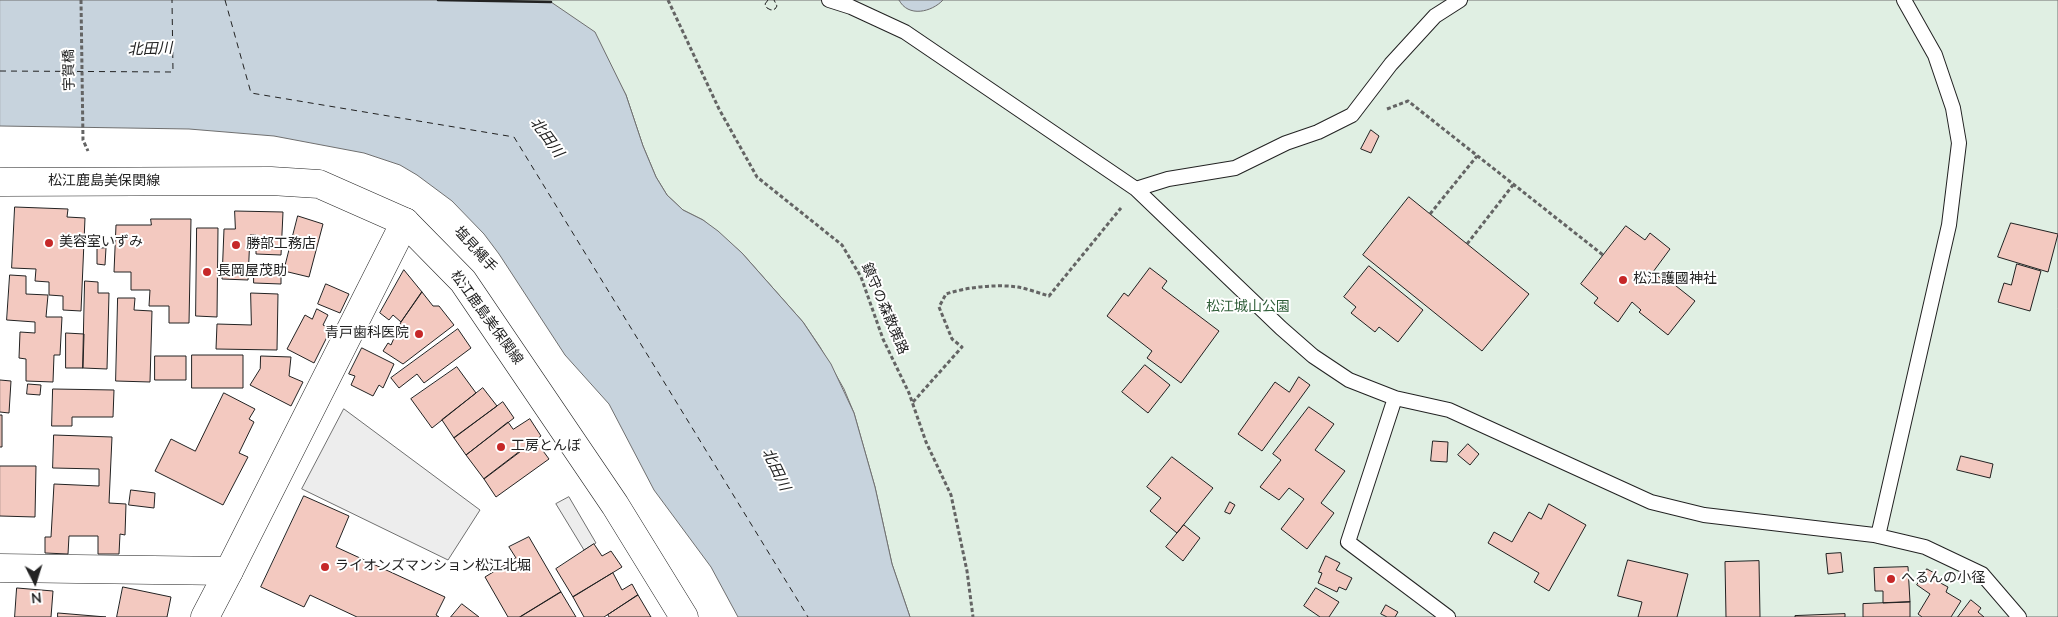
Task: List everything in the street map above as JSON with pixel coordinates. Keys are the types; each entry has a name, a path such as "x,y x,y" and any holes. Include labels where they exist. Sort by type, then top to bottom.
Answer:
{"main road":[{"name":"松江鹿島美保関線","path":"0,182 271,181 319,184 405,222 463,281 615,505 684,617"},
{"path":"205,617 405,222"},
{"path":"0,568 229,571"}],"lane":[{"path":"829,0 853,4 905,32 1136,189 1281,328 1313,356 1349,380 1394,398 1449,410 1651,502 1704,515 1878,536 1925,547 1982,574 2019,617"},
{"path":"1136,189 1168,179 1235,168 1286,143 1318,132 1352,115 1391,64 1435,16 1460,0"},
{"path":"1878,536 1950,225 1959,143 1953,108 1935,55 1904,0"},
{"path":"1394,398 1348,542 1448,617"}],"path":[{"name":"宇賀橋","path":"81,0 83,140"},
{"name":"鎮守の森散策路","path":"668,0 719,109 757,177 842,245 861,277 883,339 951,496 967,571 973,617"},
{"path":"1352,115 1379,111 1408,101 1603,255"},
{"path":"1430,214 1477,156"},
{"path":"1467,244 1513,185"},
{"path":"912,403 962,347 952,339 939,307 946,294 969,289 1017,287 1049,296 1136,189"}],"green space":[{"name":"松江城山公園","path":"438,0 2058,0 2058,617 910,617 892,564 875,487 854,413 844,389 803,322 742,253 703,220 683,210 667,195 656,177 643,146 626,95 611,67"}],"shaded area":[{"path":"344,409 480,510 448,560 302,489"},
{"path":"569,497 596,543 584,550 556,504"}],"water":[{"name":"北田川","path":"0,0 438,0 551,2 595,32 626,95 643,146 656,177 667,195 683,210 703,220 718,231 742,253 803,322 831,364 854,413 875,487 892,564 910,617 738,617 711,567 654,490 609,404 565,355 499,254 484,234 452,201 400,165 364,153 274,136 189,129 0,126"},
{"path":"899,0 943,0 933,8 914,11 903,6"}],"building":[{"path":"1371,130 1379,136 1371,153 1361,149"},
{"path":"1409,197 1529,294 1482,351 1363,255"},
{"name":"美容室いずみ","path":"15,207 68,209 67,217 85,218 81,311 63,310 63,296 49,295 49,282 35,281 36,269 12,268"},
{"name":"勝部工務店","path":"235,211 283,212 281,255 256,254 256,235 250,235 248,280 222,279 224,229 235,229"},
{"path":"298,216 323,224 309,277 284,271"},
{"path":"151,219 191,219 189,323 169,323 169,306 149,306 150,290 131,290 131,272 114,272 116,225 151,225"},
{"path":"2011,223 2058,234 2048,272 1998,257"},
{"name":"松江護國神社","path":"1626,226 1645,240 1650,233 1670,249 1653,272 1664,281 1666,278 1695,301 1668,335 1639,312 1641,310 1632,302 1618,322 1594,303 1598,298 1581,284"},
{"name":"長岡屋茂助","path":"197,228 218,228 217,317 196,316"},
{"path":"106,248 105,265 97,264 97,249"},
{"path":"2017,264 2041,271 2030,311 1998,302 2004,283 2011,285"},
{"path":"1369,266 1423,310 1398,342 1379,327 1375,332 1351,313 1356,307 1344,297"},
{"path":"1150,268 1167,281 1162,288 1219,331 1181,383 1147,358 1152,351 1107,316 1124,293 1128,296"},
{"path":"254,270 281,270 281,284 254,283"},
{"path":"404,270 422,292 401,322 393,315 389,320 380,313"},
{"path":"10,275 26,276 26,294 48,295 46,317 62,317 60,355 54,355 53,382 26,381 26,359 19,358 20,332 35,333 35,322 7,320"},
{"path":"85,281 98,282 98,293 109,293 107,369 83,368"},
{"path":"326,284 349,294 340,313 318,304"},
{"name":"青戸歯科医院","path":"422,292 433,306 439,306 454,325 403,364 383,351 388,343 391,345 401,322"},
{"path":"251,293 278,294 277,350 216,349 217,324 251,325"},
{"path":"118,298 135,298 134,310 152,311 150,382 116,381"},
{"path":"317,309 328,315 323,325 331,329 314,363 287,349 305,315 312,319"},
{"path":"458,329 471,348 424,383 417,374 399,388 391,378"},
{"path":"66,333 84,334 83,368 66,368"},
{"path":"362,348 394,364 383,388 379,385 373,396 351,385 355,376 349,374"},
{"path":"192,355 243,355 243,388 192,388"},
{"path":"155,356 186,356 186,380 155,380"},
{"path":"261,356 291,357 289,376 303,382 291,406 250,385 260,369"},
{"path":"1145,365 1170,385 1148,413 1122,392"},
{"path":"457,367 476,393 432,428 411,399"},
{"path":"1299,377 1310,385 1262,451 1238,434 1275,382 1289,392"},
{"path":"0,380 11,381 9,413 0,412"},
{"path":"28,384 41,385 40,395 27,394"},
{"path":"483,388 497,406 454,438 442,420"},
{"path":"53,389 114,390 113,417 72,417 72,426 52,426"},
{"path":"224,393 255,409 249,419 254,422 239,453 248,457 223,505 155,471 171,439 195,451"},
{"path":"503,402 514,418 466,455 454,438"},
{"path":"1309,407 1334,424 1315,450 1345,471 1321,503 1334,513 1307,549 1281,529 1304,499 1289,488 1279,500 1260,487 1281,460 1273,454"},
{"path":"0,415 2,415 2,447 0,447"},
{"name":"工房とんぼ","path":"530,419 541,436 484,479 466,455 508,422 513,429"},
{"path":"54,435 112,437 109,503 126,504 125,535 120,534 119,554 98,554 98,536 69,536 68,554 45,553 45,537 51,537 54,484 99,486 99,469 53,468"},
{"path":"535,440 549,459 496,497 484,479"},
{"path":"1433,441 1448,442 1447,462 1431,461"},
{"path":"1468,444 1479,454 1470,465 1458,455"},
{"path":"1961,456 1993,464 1990,478 1957,470"},
{"path":"1172,457 1213,488 1177,533 1150,511 1161,498 1147,487"},
{"path":"0,466 36,466 35,517 0,516"},
{"path":"131,490 155,493 154,508 129,505"},
{"name":"ライオンズマンション松江北堀","path":"304,496 349,516 336,547 445,597 436,615 439,617 357,617 310,595 304,607 261,587"},
{"path":"1230,502 1235,505 1230,514 1225,512"},
{"path":"1549,504 1586,525 1549,591 1534,582 1539,573 1488,543 1494,532 1512,542 1529,512 1541,519"},
{"path":"1184,525 1200,538 1183,561 1166,547"},
{"path":"529,537 561,592 520,617 508,617 485,577 516,558 509,547"},
{"path":"594,544 602,556 611,551 622,567 573,597 556,569"},
{"path":"1841,553 1843,572 1828,574 1826,554"},
{"path":"1326,556 1340,563 1336,570 1352,578 1346,590 1339,587 1337,592 1318,583 1322,573 1319,572"},
{"path":"1628,560 1688,574 1677,617 1638,617 1642,602 1618,596"},
{"path":"1759,561 1760,617 1726,617 1725,562"},
{"name":"へるんの小径","path":"1908,567 1910,602 1883,603 1883,591 1875,591 1874,568"},
{"path":"1927,569 1936,574 1933,579 1948,587 1946,592 1961,601 1951,617 1922,617 1918,614 1930,594 1917,585"},
{"path":"613,573 622,590 632,584 638,595 604,617 584,617 573,597"},
{"path":"123,587 171,597 167,617 117,617"},
{"path":"17,588 53,591 51,617 15,617"},
{"path":"1316,588 1339,602 1329,617 1320,617 1304,606"},
{"path":"561,592 576,617 520,617"},
{"path":"638,595 651,617 609,617 608,615"},
{"path":"1971,600 1981,608 1978,612 1984,617 1958,617"},
{"path":"1910,602 1910,617 1863,617 1863,604"},
{"path":"462,604 479,617 451,617"},
{"path":"1386,605 1398,612 1395,617 1387,617 1381,614"},
{"path":"58,613 106,617 58,617"},
{"path":"1845,614 1845,617 1795,617 1795,616"}],"ferry route":[{"path":"0,71 173,72 172,0"},
{"path":"225,0 251,93 514,137 808,617"}],"fence":[{"path":"768,0 765,4 771,10 777,6 774,0"}],"wall":[{"path":"438,0 551,2"}],"place":[{"name":"美容室いずみ","path":"49,243"},
{"name":"勝部工務店","path":"236,245"},
{"name":"長岡屋茂助","path":"207,272"},
{"name":"松江護國神社","path":"1623,280"},
{"name":"青戸歯科医院","path":"419,334"},
{"name":"工房とんぼ","path":"501,447"},
{"name":"ライオンズマンション松江北堀","path":"325,567"},
{"name":"へるんの小径","path":"1891,579"}]}
